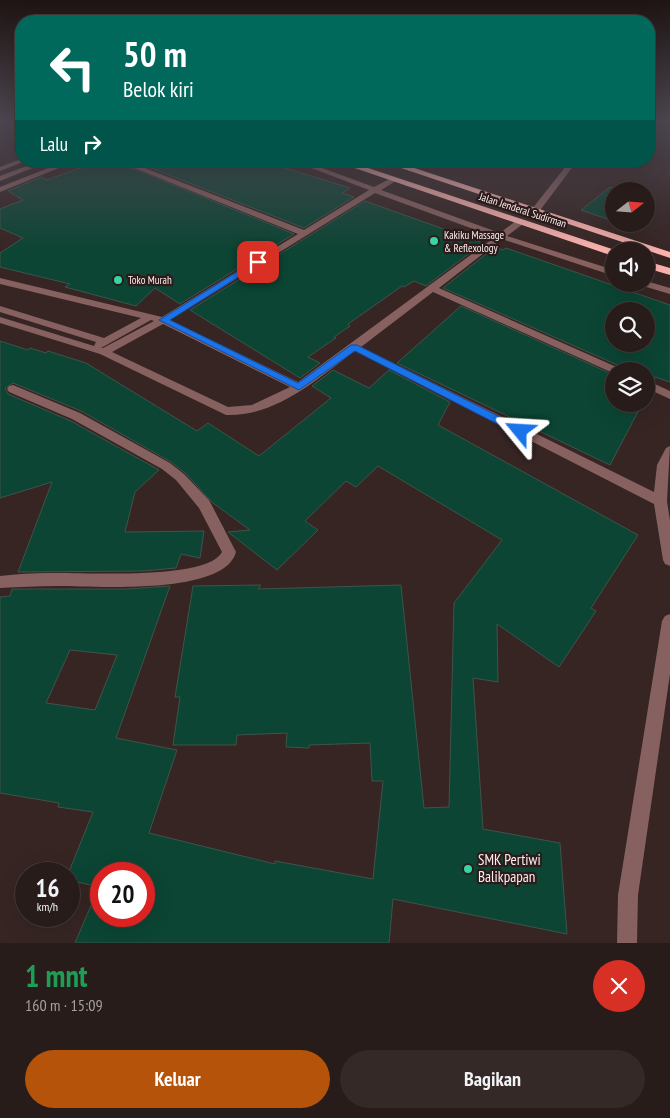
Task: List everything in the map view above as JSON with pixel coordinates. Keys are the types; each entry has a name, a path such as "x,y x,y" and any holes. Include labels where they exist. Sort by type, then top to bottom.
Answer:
{"highway":[{"name":"Jalan Jenderal Sudirman","path":"355,167 605,250"},
{"name":"Jalan Jenderal Sudirman","path":"401,167 670,255"},
{"path":"655,267 670,272"}],"street":[{"path":"0,169 13,164"},
{"path":"0,179 31,167"},
{"path":"0,190 58,167"},
{"path":"135,167 306,234"},
{"path":"312,167 500,236 605,270"},
{"path":"410,170 414,167"},
{"path":"535,211 569,167"},
{"path":"0,320 93,349 105,347 163,320 306,234 391,180"},
{"path":"0,309 105,347 226,411 237,412 259,408 299,387 520,222"},
{"path":"0,281 163,320 299,387"},
{"path":"655,287 670,291"},
{"path":"432,288 605,366"},
{"path":"105,347 150,317"},
{"path":"354,347 660,501"},
{"path":"655,388 670,395"},
{"path":"0,582 161,578 201,573 222,563 229,552 204,504 180,477 166,466 76,416 13,390"},
{"path":"670,451 663,465 660,501 670,560"},
{"path":"629,943 628,895 670,621"}],"building":[{"path":"83,167 130,167 294,234 180,304 155,288 136,306 65,287 70,284 0,267 0,253 23,238 0,228 0,209 23,200 8,191 41,177 47,180"},
{"path":"148,167 282,167 350,188 342,193 354,197 304,228"},
{"path":"605,191 605,218 581,210"},
{"path":"365,201 483,243 426,286 414,281 404,287 402,286 348,324 350,326 334,337 336,338 308,357 320,363 300,378 190,310"},
{"path":"495,247 503,250 506,248 605,282 605,292 633,292 670,305 670,382 655,377 655,362 611,362 443,288"},
{"path":"461,306 605,371 605,412 638,412 610,465 397,363"},
{"path":"0,341 28,350 30,348 46,353 48,351 86,363 197,431 208,423 259,456 331,398 312,386 333,370 369,388 389,370 450,402 438,425 638,535 591,608 596,611 559,667 497,624 498,682 473,678 483,829 560,843 567,934 393,899 389,943 75,943 90,908 90,927 155,927 155,862 90,862 90,885 80,883 80,862 73,862 93,812 58,807 59,803 0,793 0,597 10,596 12,589 127,589 170,586 116,738 177,750 149,833 275,864 275,861 373,879 383,781 372,781 370,743 309,745 309,748 286,747 287,733 237,735 236,745 173,745 180,697 175,697 193,586 261,585 258,589 401,585 424,808 449,807 454,603 502,540 378,466 356,487 346,481 305,521 318,530 277,570 228,532 250,530 213,503 185,473 171,462 81,411 13,383 5,388 8,394 71,421 159,470 135,492 125,532 204,531 200,558 181,554 176,568 142,571 18,572 52,482 0,498","holes":["70,650 117,655 95,710 46,703"]}],"place":[{"name":"Kakiku Massage & Reflexology","path":"434,241"},
{"name":"Toko Murah","path":"118,280"},
{"name":"SMK Pertiwi Balikpapan","path":"468,869"}],"route":[{"path":"258,262 163,320 299,387 354,347 520,431"}]}
